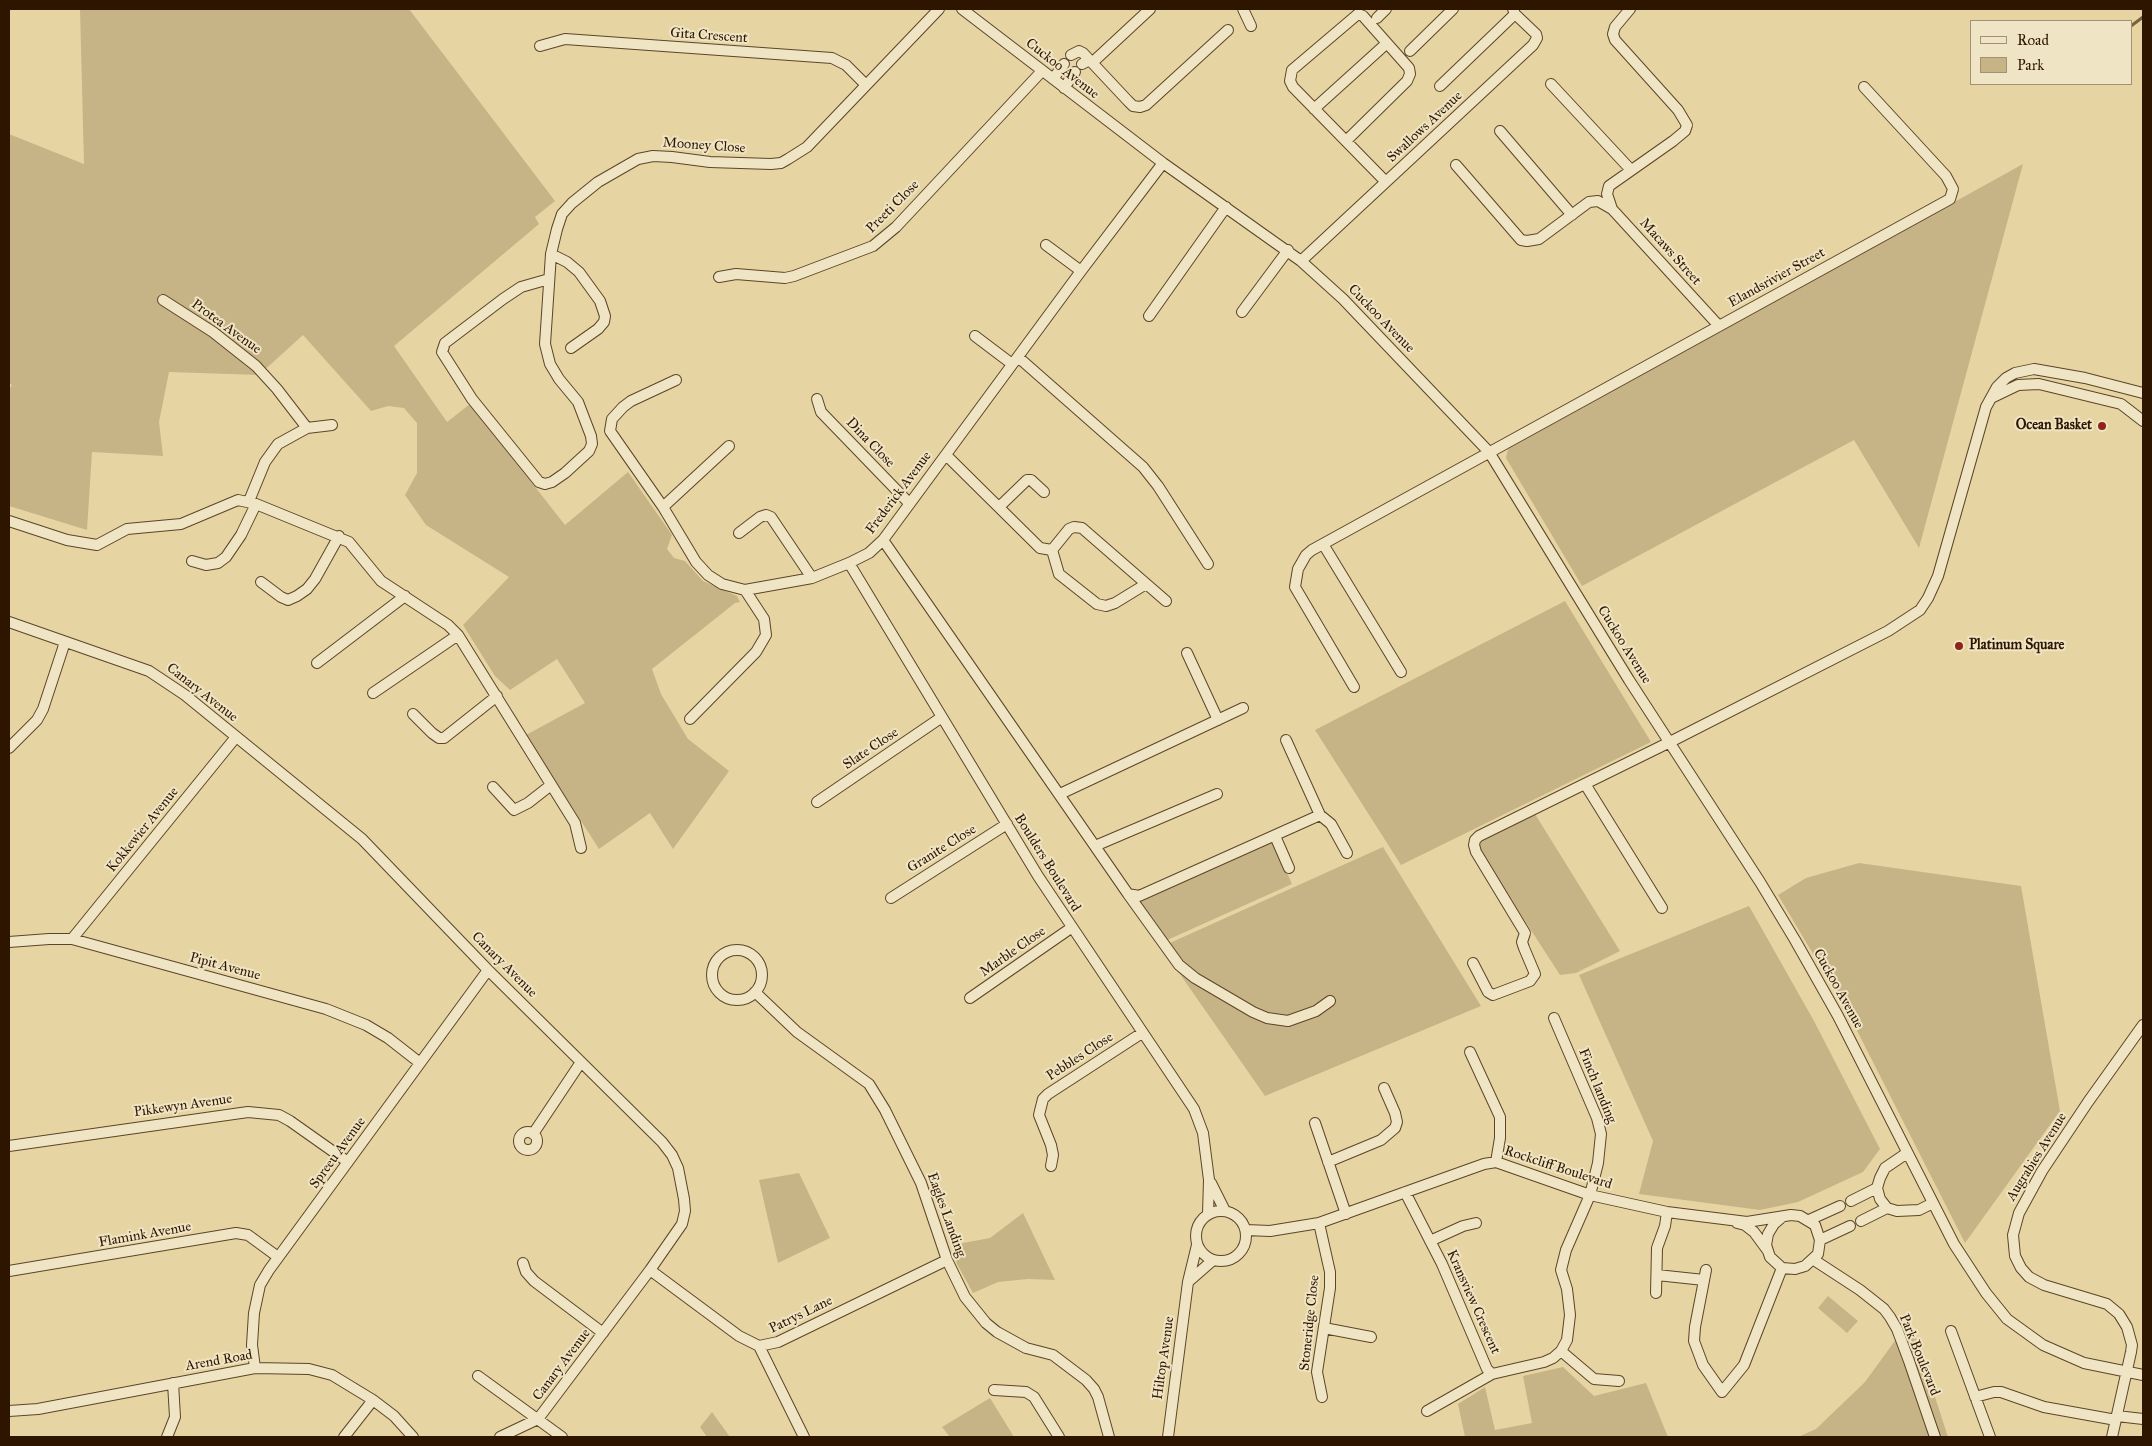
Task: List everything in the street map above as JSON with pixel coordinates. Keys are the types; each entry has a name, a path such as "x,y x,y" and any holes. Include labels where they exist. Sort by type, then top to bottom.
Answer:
{"street":[{"name":"Mooney Close","path":"549,279 521,287 503,299 445,343 442,352 472,400 539,482 545,484 552,482 589,451 592,444 591,436 578,402 559,379 546,354 545,334 551,254 556,229 562,214 572,202 598,182 638,159 653,156 710,162 781,163 807,147 939,9"},
{"path":"1064,88 1079,68 1088,61 1093,62 1150,9"},
{"path":"1244,9 1251,26"},
{"path":"1376,18 1386,9"},
{"path":"1410,51 1453,9"},
{"path":"1612,209 1607,194 1609,186 1673,142 1685,131 1687,126 1678,110 1618,46 1615,40 1613,34 1615,27 1630,9"},
{"name":"Cuckoo Avenue","path":"965,10 1163,163 1288,250 1343,299 1489,452 1629,680 1760,882 1805,957 1838,1016 1933,1203 1971,1271 2007,1319 2026,1335 2063,1355 2084,1363 2143,1375"},
{"path":"1440,86 1514,11"},
{"name":"Swallows Avenue","path":"1301,261 1535,42 1537,38 1534,31 1514,11"},
{"path":"1346,141 1407,81 1410,74 1409,68 1363,16 1358,14 1292,70 1290,81 1293,87 1386,182"},
{"path":"1053,79 1067,60 1079,51 1093,62 1133,106 1140,107 1146,105 1228,30"},
{"name":"Gita Crescent","path":"540,46 565,40 832,58 846,65 866,85"},
{"path":"1314,109 1387,43"},
{"name":"Preeti Close","path":"719,277 736,274 785,278 873,246 896,227 1042,71"},
{"path":"1550,84 1631,170"},
{"name":"Elandsrivier Street","path":"1354,687 1295,587 1296,576 1306,555 1489,452 1950,199 1953,189 1946,176 1864,88"},
{"path":"1456,164 1521,240 1539,239 1572,215 1500,131"},
{"name":"Frederick Avenue","path":"676,380 631,401 617,412 610,425 613,437 678,531 696,562 708,575 722,584 745,590 812,578 849,563 869,553 883,540 1163,163"},
{"name":"Macaws Street","path":"1572,215 1589,202 1598,200 1612,209 1719,326"},
{"path":"1148,316 1226,207"},
{"path":"1046,245 1081,271"},
{"path":"1242,312 1288,250"},
{"path":"551,254 567,262 579,272 604,309 604,322 598,329 571,348"},
{"name":"Protea Avenue","path":"163,300 213,332 256,366 277,388 306,428"},
{"path":"975,336 1015,361 1143,467 1158,486 1208,564"},
{"path":"1473,963 1488,992 1493,995 1501,994 1530,981 1535,974 1522,942 1525,933 1476,852 1475,840 1485,832 1586,784 1888,631 1905,622 1920,610 1938,576 1986,407 1997,387 2006,378 2014,373 2034,369 2085,378 2143,393"},
{"path":"1991,398 2018,385 2039,384 2122,404 2143,421"},
{"name":"Dina Close","path":"817,399 821,412 909,503"},
{"path":"192,561 206,565 218,563 226,557 242,535 270,452 278,444 306,428 332,424"},
{"path":"662,507 729,446"},
{"path":"946,455 1040,548 1052,550"},
{"path":"999,507 1027,480 1031,480 1044,492"},
{"path":"9,521 67,540 97,545 134,526 171,526 181,524 238,500 252,503 339,536 349,542 381,581 448,625 458,636 575,823 581,848"},
{"path":"739,533 760,516 766,515 771,517 812,578"},
{"path":"1052,550 1069,530 1074,527 1082,528 1166,601"},
{"path":"261,582 288,600 297,596 307,589 315,579 339,536"},
{"path":"883,540 1179,965 1195,978 1253,1012 1267,1018 1288,1021 1316,1011 1330,1001"},
{"path":"1323,544 1401,672"},
{"path":"1052,550 1056,569 1063,578 1097,604 1106,606 1115,603 1146,584"},
{"name":"Boulders Boulevard","path":"849,563 1071,928 1199,1120 1203,1133 1209,1180 1208,1214"},
{"path":"690,718 756,652 766,635 764,619 745,590"},
{"path":"317,663 405,596"},
{"name":"Canary Avenue","path":"9,622 125,662 159,676 236,737 362,839 488,970 662,1142 672,1155 678,1168 684,1199 684,1218 650,1270 538,1419 500,1437"},
{"path":"373,693 458,636"},
{"path":"9,748 37,720 44,709 65,642"},
{"path":"1187,653 1218,720"},
{"path":"413,714 439,738 444,738 497,696"},
{"path":"1060,794 1243,708"},
{"name":"Slate Close","path":"816,802 942,717"},
{"name":"Kokkewier Avenue","path":"72,940 236,737"},
{"path":"1286,740 1320,815 1330,824 1347,853"},
{"path":"1586,784 1662,908"},
{"path":"493,787 514,810 528,803 551,785"},
{"path":"1095,846 1217,794"},
{"path":"1128,894 1139,896 1320,815"},
{"name":"Granite Close","path":"891,898 1007,824"},
{"path":"1275,836 1289,868"},
{"name":"Marble Close","path":"970,998 1071,928"},
{"name":"Pipit Avenue","path":"9,942 48,939 72,940 349,1017 388,1038 420,1063"},
{"path":"737,951 750,955 760,966 761,972 761,979 755,992 743,999 736,1000 723,996 717,991 712,978 712,972 718,959 730,952 737,951"},
{"name":"Spreeu Avenue","path":"255,1368 252,1345 256,1302 260,1285 278,1257 488,970"},
{"name":"Eagles Landing","path":"755,992 797,1032 869,1084 885,1110 921,1183 947,1260 958,1285 986,1323 1019,1345 1058,1358 1094,1389 1109,1437"},
{"name":"Finch landing","path":"1554,1018 1600,1126 1601,1148 1590,1195"},
{"name":"Augrabies Avenue","path":"2112,1437 2132,1345 2127,1326 2118,1314 2100,1301 2044,1285 2029,1277 2021,1268 2016,1256 2013,1235 2023,1204 2057,1147 2143,1025"},
{"name":"Pebbles Close","path":"1051,1166 1053,1155 1051,1145 1039,1115 1043,1099 1142,1033"},
{"path":"1470,1052 1500,1117 1500,1138 1496,1162"},
{"path":"533,1134 581,1062"},
{"path":"1328,1162 1381,1140 1395,1128 1397,1122 1395,1113 1384,1088"},
{"name":"Pikkewyn Avenue","path":"9,1146 248,1112 279,1116 290,1121 348,1162"},
{"path":"1315,1123 1346,1214"},
{"path":"1887,1208 1880,1199 1877,1188 1880,1178 1885,1168 1907,1153"},
{"name":"Rockcliff Boulevard","path":"1246,1230 1270,1231 1319,1223 1484,1164 1496,1162 1590,1195 1667,1212 1727,1220"},
{"name":"Boulders Boulevard","path":"1209,1180 1225,1211"},
{"path":"1851,1200 1877,1188"},
{"name":"Kransview Crescent","path":"1405,1192 1430,1241 1487,1369 1492,1374"},
{"path":"1590,1195 1568,1243 1561,1270 1567,1289 1570,1315 1567,1340 1561,1351 1594,1379 1619,1381"},
{"path":"1861,1221 1887,1208 1908,1212 1919,1210 1933,1203"},
{"path":"1809,1220 1840,1206"},
{"path":"1197,1245 1200,1251 1212,1261 1226,1261 1233,1259 1245,1244 1246,1230 1236,1216 1225,1211 1208,1214"},
{"path":"1656,1294 1657,1248 1665,1226 1667,1212"},
{"name":"Hiltop Avenue","path":"1168,1437 1188,1282 1197,1245 1196,1230 1198,1224 1208,1214"},
{"path":"1791,1215 1800,1216 1809,1220 1819,1232 1820,1248 1814,1260 1800,1268 1782,1268 1774,1262 1768,1251 1749,1229 1727,1220 1747,1222 1791,1215"},
{"path":"1768,1251 1768,1234 1774,1224 1781,1218"},
{"name":"Stoneridge Close","path":"1319,1223 1330,1272 1330,1288 1317,1372 1322,1397"},
{"name":"Kransview Crescent","path":"1430,1241 1463,1226 1476,1223"},
{"path":"1820,1240 1850,1226"},
{"name":"Rockcliff Boulevard","path":"1245,1244 1270,1231"},
{"name":"Flamink Avenue","path":"9,1271 236,1233 248,1235 278,1257"},
{"name":"Patrys Lane","path":"650,1270 739,1336 759,1346 778,1342 947,1260"},
{"name":"Park Boulevard","path":"1814,1260 1860,1290 1884,1309 1890,1317 1906,1353 1935,1437"},
{"path":"1188,1282 1212,1261"},
{"path":"523,1263 526,1272 534,1281 603,1333"},
{"path":"1657,1275 1705,1275 1694,1341 1703,1366 1722,1392 1744,1365 1782,1268"},
{"path":"1324,1328 1370,1337"},
{"path":"1951,1331 1990,1437"},
{"path":"759,1346 804,1437"},
{"name":"Kransview Crescent","path":"1427,1411 1492,1374 1544,1362 1561,1351"},
{"name":"Arend Road","path":"9,1411 38,1408 255,1368 321,1370 372,1400 394,1416 412,1437"},
{"path":"478,1376 562,1437"},
{"path":"167,1437 175,1418 173,1383"},
{"path":"994,1390 1026,1392 1034,1397 1059,1437"},
{"path":"1975,1397 2000,1392 2044,1407 2116,1418 2143,1419"},
{"path":"344,1437 372,1400"}],"green space":[{"path":"80,9 409,9 555,201 535,217 539,224 394,346 447,422 470,404 565,525 628,472 672,535 667,549 674,558 685,561 703,581 737,596 740,602 735,603 652,669 661,694 688,739 729,771 673,849 650,813 599,849 526,735 585,703 557,659 510,690 495,676 463,625 509,577 426,525 405,495 417,473 417,423 404,408 388,406 371,411 303,335 259,375 169,372 159,422 163,456 92,452 87,530 9,506 9,390 12,385 9,383 9,134 84,164"},
{"path":"2023,164 1919,548 1854,440 1582,586 1506,458 1508,449"},
{"path":"1565,601 1651,742 1401,865 1315,730"},
{"path":"1535,814 1620,951 1576,973 1560,975 1479,850 1480,843 1485,837"},
{"path":"1270,843 1275,845 1292,884 1165,941 1138,901"},
{"path":"1383,847 1481,1006 1265,1096 1161,947"},
{"path":"1859,863 2021,886 2060,1111 1965,1243 1847,1011 1778,895 1806,878"},
{"path":"1749,906 1814,1021 1880,1149 1863,1172 1798,1202 1760,1210 1639,1194 1653,1141 1579,975"},
{"path":"799,1173 830,1238 778,1263 759,1180"},
{"path":"1023,1213 1055,1280 1028,1279 998,1282 973,1293 957,1264 952,1245 990,1238"},
{"path":"1828,1296 1858,1321 1847,1333 1818,1308"},
{"path":"1910,1320 1948,1437 1798,1437 1816,1429 1865,1382"},
{"path":"1563,1367 1594,1396 1646,1383 1668,1437 1465,1437 1458,1404 1485,1387 1495,1430 1532,1423 1523,1376"},
{"path":"990,1398 1014,1437 950,1437 942,1427"},
{"path":"712,1412 730,1437 707,1437 700,1427"}],"waterway":[{"path":"2132,25 2143,17"}],"place":[{"name":"Ocean Basket","path":"2102,426"},
{"name":"Platinum Square","path":"1959,646"}]}
